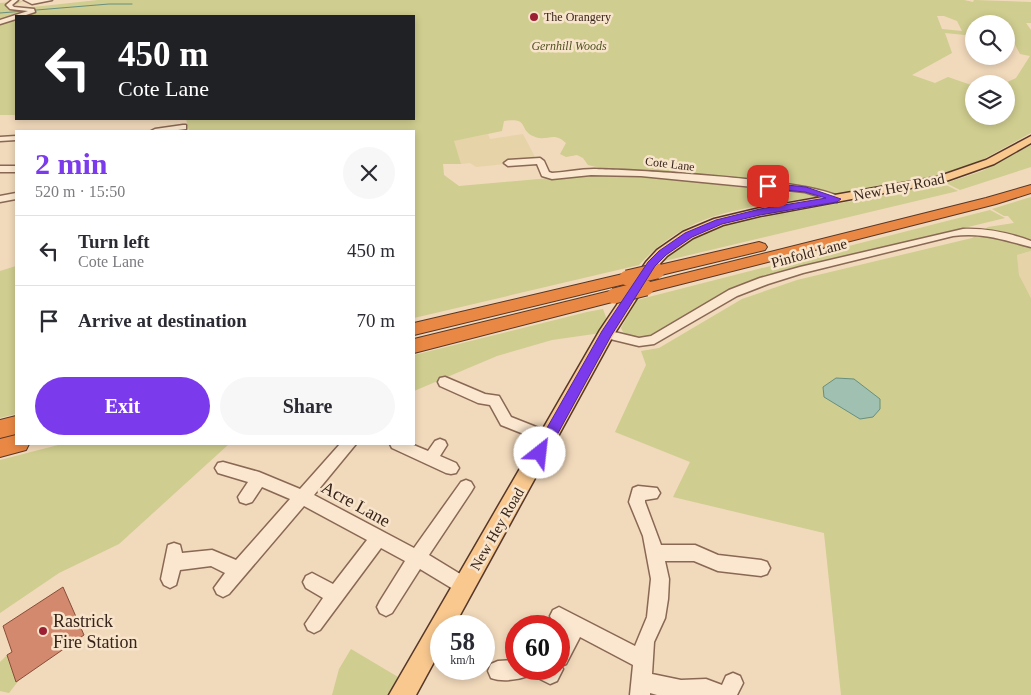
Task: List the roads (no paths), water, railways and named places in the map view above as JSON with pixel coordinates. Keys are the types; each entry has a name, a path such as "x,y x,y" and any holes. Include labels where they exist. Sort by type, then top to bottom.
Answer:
{"highway":[{"path":"415,329 962,198 1031,175"},
{"path":"415,346 991,201 1031,189"},
{"path":"0,429 15,425"},
{"path":"0,448 15,445"}],"main road":[{"name":"New Hey Road","path":"447,615 606,334 651,264 662,253 688,235 719,222 737,217 917,185 958,175 990,162 1031,139"},
{"name":"New Hey Road","path":"402,695 430,645"}],"street":[{"path":"15,0 9,5 12,8 32,10 32,12 23,15"},
{"path":"27,0 32,2 49,0"},
{"path":"0,22 15,18"},
{"path":"167,130 183,127"},
{"path":"0,139 15,138"},
{"name":"Cote Lane","path":"508,163 540,161 545,174 552,176 591,172 628,172 806,189 837,199"},
{"path":"0,169 15,169"},
{"path":"0,199 15,196"},
{"name":"Pinfold Lane","path":"606,334 632,341 646,342 654,340 733,293 764,280 953,233 971,230 994,233 1031,244"},
{"path":"445,382 482,399 494,400 506,421 548,438"},
{"path":"223,588 348,445"},
{"path":"399,445 451,468"},
{"path":"431,458 440,445"},
{"name":"Acre Lane","path":"223,468 259,479 302,497 417,558 464,586"},
{"path":"246,497 259,479"},
{"path":"386,607 466,487"},
{"path":"652,494 638,493 637,502 651,536 660,579 656,618 645,641 640,688 681,690 705,688 727,691"},
{"path":"314,624 378,539"},
{"path":"655,553 696,554 718,563 761,568"},
{"path":"172,564 212,558 238,570"},
{"path":"312,582 335,595"},
{"path":"570,622 643,660"},
{"path":"570,636 576,625"},
{"path":"498,670 505,670"}],"waterway":[{"path":"0,13 109,4 132,4"}],"place":[{"name":"The Orangery","path":"534,17"},
{"name":"Rastrick Fire Station","path":"43,631"}],"park label":[{"name":"Gernhill Woods","path":"569,46"}]}
